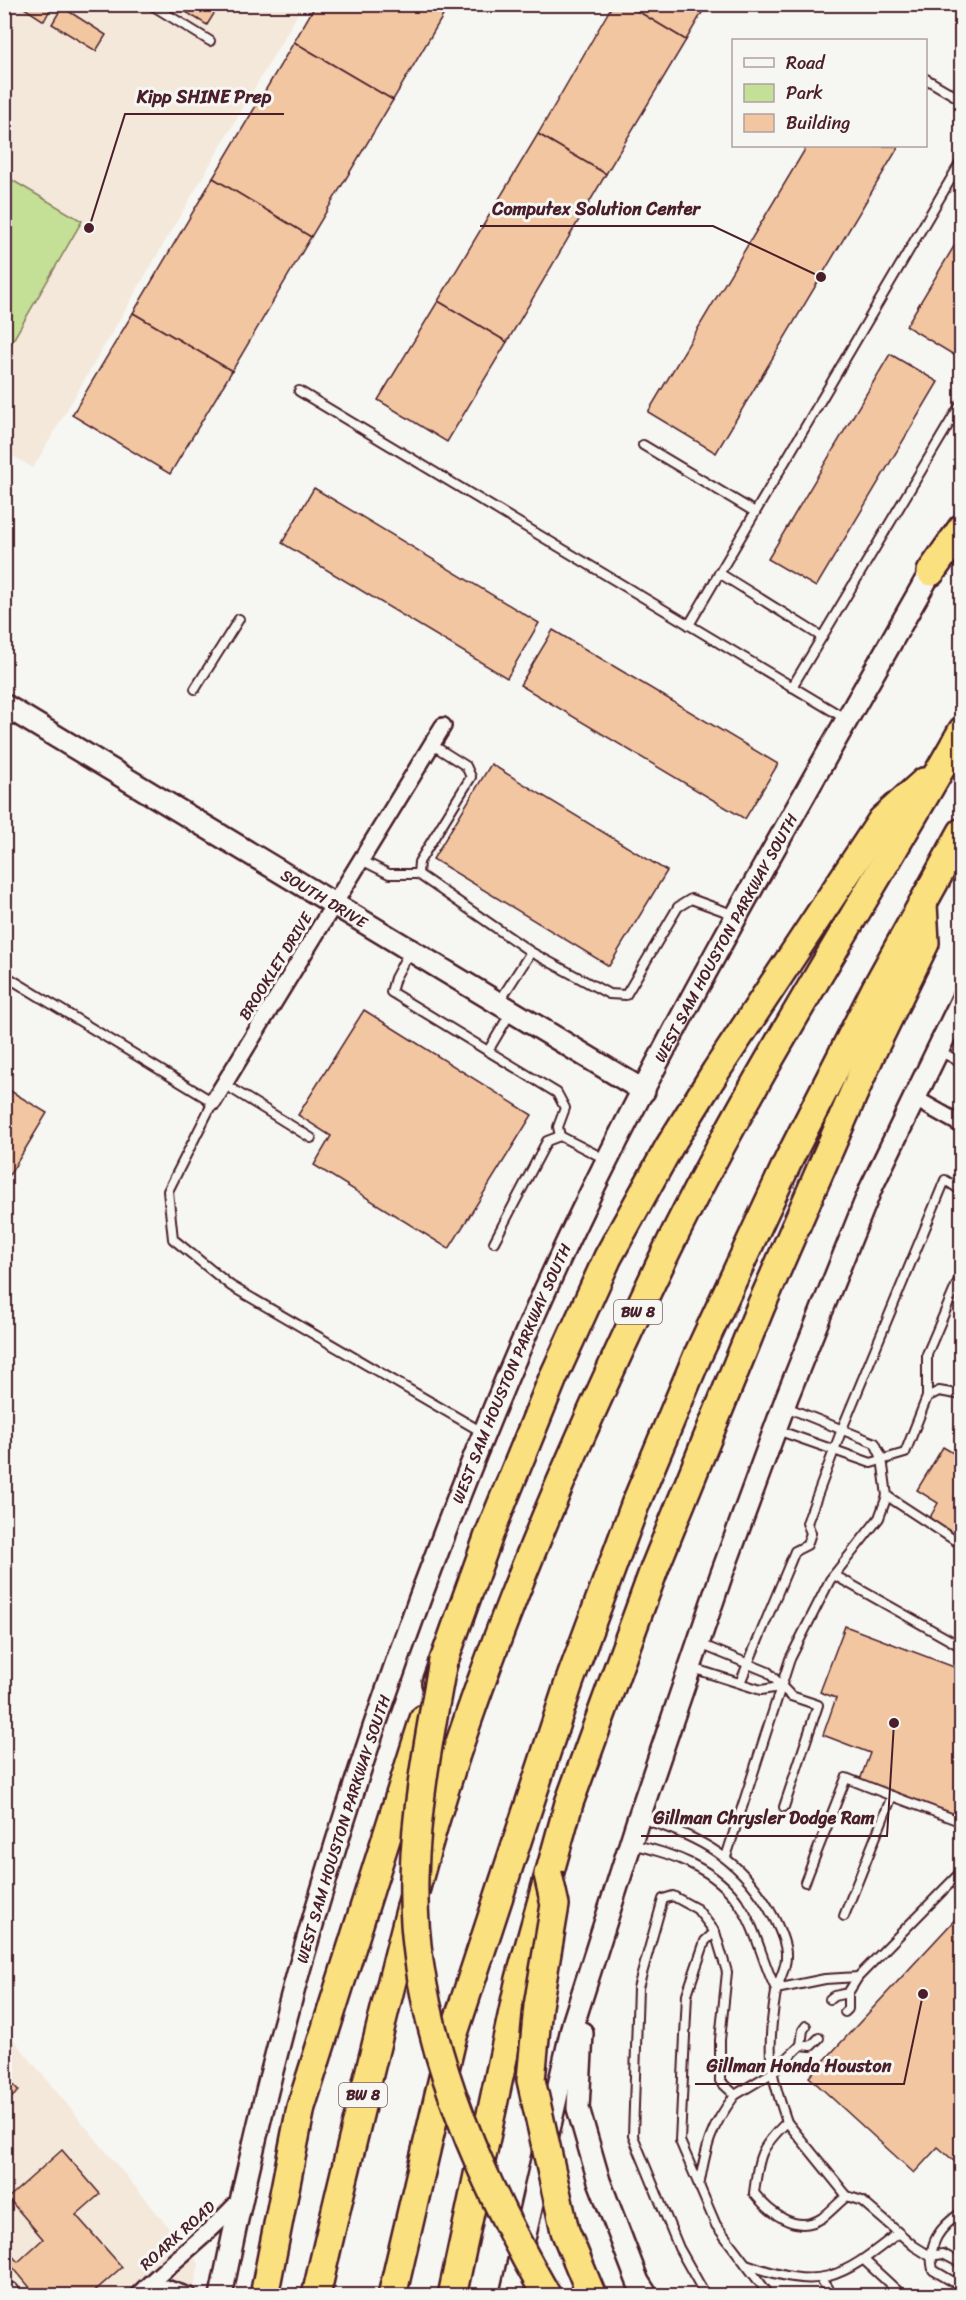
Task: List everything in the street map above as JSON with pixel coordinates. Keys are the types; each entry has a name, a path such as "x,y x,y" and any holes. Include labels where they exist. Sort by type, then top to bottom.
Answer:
{"highway":[{"path":"931,572 962,528"},
{"name":"BW 8","path":"316,2295 344,2169 412,1895 465,1726 511,1605 583,1431 667,1250 813,981 875,884 962,731"},
{"path":"264,2295 301,2107 443,1661 489,1535 553,1378 608,1257 669,1147 716,1071 882,820 942,766"},
{"path":"392,2295 452,2039 489,1920 577,1661 634,1505 697,1357 790,1157 962,832"},
{"path":"452,2295 520,1979 558,1841 618,1665 716,1413 816,1176 884,1026 925,943 923,903"},
{"path":"443,1661 422,1777 414,1878 416,1935 424,1987 448,2085 515,2240 547,2295"},
{"path":"548,1874 555,1905 538,2006 531,2080 565,2231 592,2295"}],"main road":[{"name":"WEST SAM HOUSTON PARKWAY SOUTH","path":"220,2295 267,2082 321,1887 402,1645 484,1432 582,1211 644,1091 737,916 962,517"},
{"name":"SOUTH DRIVE","path":"4,705 644,1091"},
{"path":"512,2295 573,2024 630,1844 698,1643 784,1406 871,1188 962,1000"},
{"path":"587,1983 580,2048 578,2108 599,2181 638,2282 647,2295"}],"street":[{"name":"BROOKLET DRIVE","path":"213,1102 442,726"},
{"path":"914,1098 960,1121"},
{"name":"ROARK ROAD","path":"138,2295 162,2271 218,2225 239,2201"},
{"name":"ROARK ROAD","path":"138,2295 166,2288 189,2295"}],"lane":[{"path":"150,4 210,41"},
{"path":"927,80 962,100"},
{"path":"689,625 962,160"},
{"path":"299,392 847,720"},
{"path":"792,687 962,402"},
{"path":"644,445 755,512"},
{"path":"719,573 822,637"},
{"path":"195,689 239,619"},
{"path":"418,874 418,862 471,777 466,766 432,744"},
{"path":"361,860 389,874 418,874 531,952 609,994 626,995 678,907 691,899 737,916"},
{"path":"411,949 394,978 392,992 557,1093 565,1108 558,1127 560,1136"},
{"path":"488,1051 505,1006 531,952"},
{"path":"4,975 213,1102 168,1191 172,1239 231,1286 484,1432"},
{"path":"937,1050 962,1064"},
{"path":"224,1084 312,1138"},
{"path":"560,1136 608,1160"},
{"path":"494,1242 547,1142 560,1136"},
{"path":"740,1683 795,1551 807,1545 811,1533 807,1523 833,1450 945,1180 962,1191"},
{"path":"775,1430 871,1463 905,1453 927,1397 927,1354 962,1272"},
{"path":"927,1397 939,1391 962,1395"},
{"path":"726,1857 790,1659 834,1575 879,1518 887,1496 882,1458 875,1443 784,1406"},
{"path":"887,1496 962,1545"},
{"path":"834,1575 962,1647"},
{"path":"698,1643 768,1672 791,1696 818,1705 784,1807"},
{"path":"690,1667 761,1690 780,1686"},
{"path":"805,1882 846,1778 962,1822"},
{"path":"844,1916 892,1796"},
{"path":"639,1818 677,1829 726,1857 760,1891 777,1923 787,1954 785,1968 776,1989 772,2073 787,2122 847,2196 862,2201 898,2233 930,2256 944,2254 962,2264"},
{"path":"630,1844 669,1853 719,1882 740,1904 776,1989"},
{"path":"845,2012 848,2009 848,1993 858,1977 962,1871"},
{"path":"706,2295 679,2248 633,2136 638,1988 663,1899 673,1896 697,1909 715,1932 727,1972 720,2040 720,2082 735,2095"},
{"path":"715,1932 705,1941 687,1994 680,2141 716,2225 770,2295"},
{"path":"776,1989 825,1979 858,1977"},
{"path":"831,1999 834,1996 848,1993"},
{"path":"699,2188 704,2156 715,2121 735,2095 772,2073 801,2045 803,2030 806,2026"},
{"path":"801,2045 812,2046 819,2038"},
{"path":"787,2122 766,2143 758,2164 753,2193 769,2212 797,2224 820,2220 847,2196"},
{"path":"962,2212 942,2226 930,2256 933,2270 962,2287"},
{"path":"745,2264 776,2275 803,2280 831,2278 864,2260 898,2233"},
{"path":"864,2260 903,2295"},
{"path":"820,2278 832,2295"},
{"path":"13,2288 19,2295"}],"shaded area":[{"path":"5,5 303,5 33,468 5,451"},
{"path":"4,2028 199,2264 192,2295 5,2295"}],"green space":[{"path":"5,176 82,221 4,354"}],"building":[{"path":"18,4 53,4 44,21"},
{"path":"173,4 220,4 207,25"},
{"path":"316,4 450,4 393,100 294,42"},
{"path":"613,4 626,4 686,40 606,174 538,134"},
{"path":"626,4 707,4 686,40"},
{"path":"62,7 106,35 96,51 52,24"},
{"path":"294,42 393,100 311,237 213,178"},
{"path":"538,134 606,174 507,342 438,301"},
{"path":"806,147 898,147 716,453 648,412"},
{"path":"213,178 311,237 232,371 133,313"},
{"path":"962,233 962,342 954,355 906,326"},
{"path":"438,301 507,342 447,442 378,400"},
{"path":"133,313 232,371 170,474 72,415"},
{"path":"890,354 938,382 816,587 768,559"},
{"path":"314,488 539,623 507,678 282,543"},
{"path":"553,630 778,764 745,819 520,685"},
{"path":"491,764 667,871 609,966 433,859"},
{"path":"364,1010 532,1115 449,1249 314,1165 331,1136 298,1115"},
{"path":"4,1087 47,1113 4,1184"},
{"path":"943,1447 962,1458 961,1541 928,1521 938,1503 917,1490"},
{"path":"845,1626 962,1670 962,1818 860,1780 870,1753 823,1735 836,1698 820,1692"},
{"path":"962,1912 962,2168 938,2147 914,2173 809,2077"},
{"path":"4,2074 19,2091 4,2104"},
{"path":"62,2150 100,2194 76,2215 122,2267 89,2296 37,2296 11,2265 4,2271 4,2247 18,2262 43,2239 8,2198"}],"place":[{"name":"Kipp SHINE Prep","path":"89,228"},
{"name":"Computex Solution Center","path":"821,277"},
{"name":"Gillman Chrysler Dodge Ram","path":"894,1723"},
{"name":"Gillman Honda Houston","path":"923,1994"}]}
